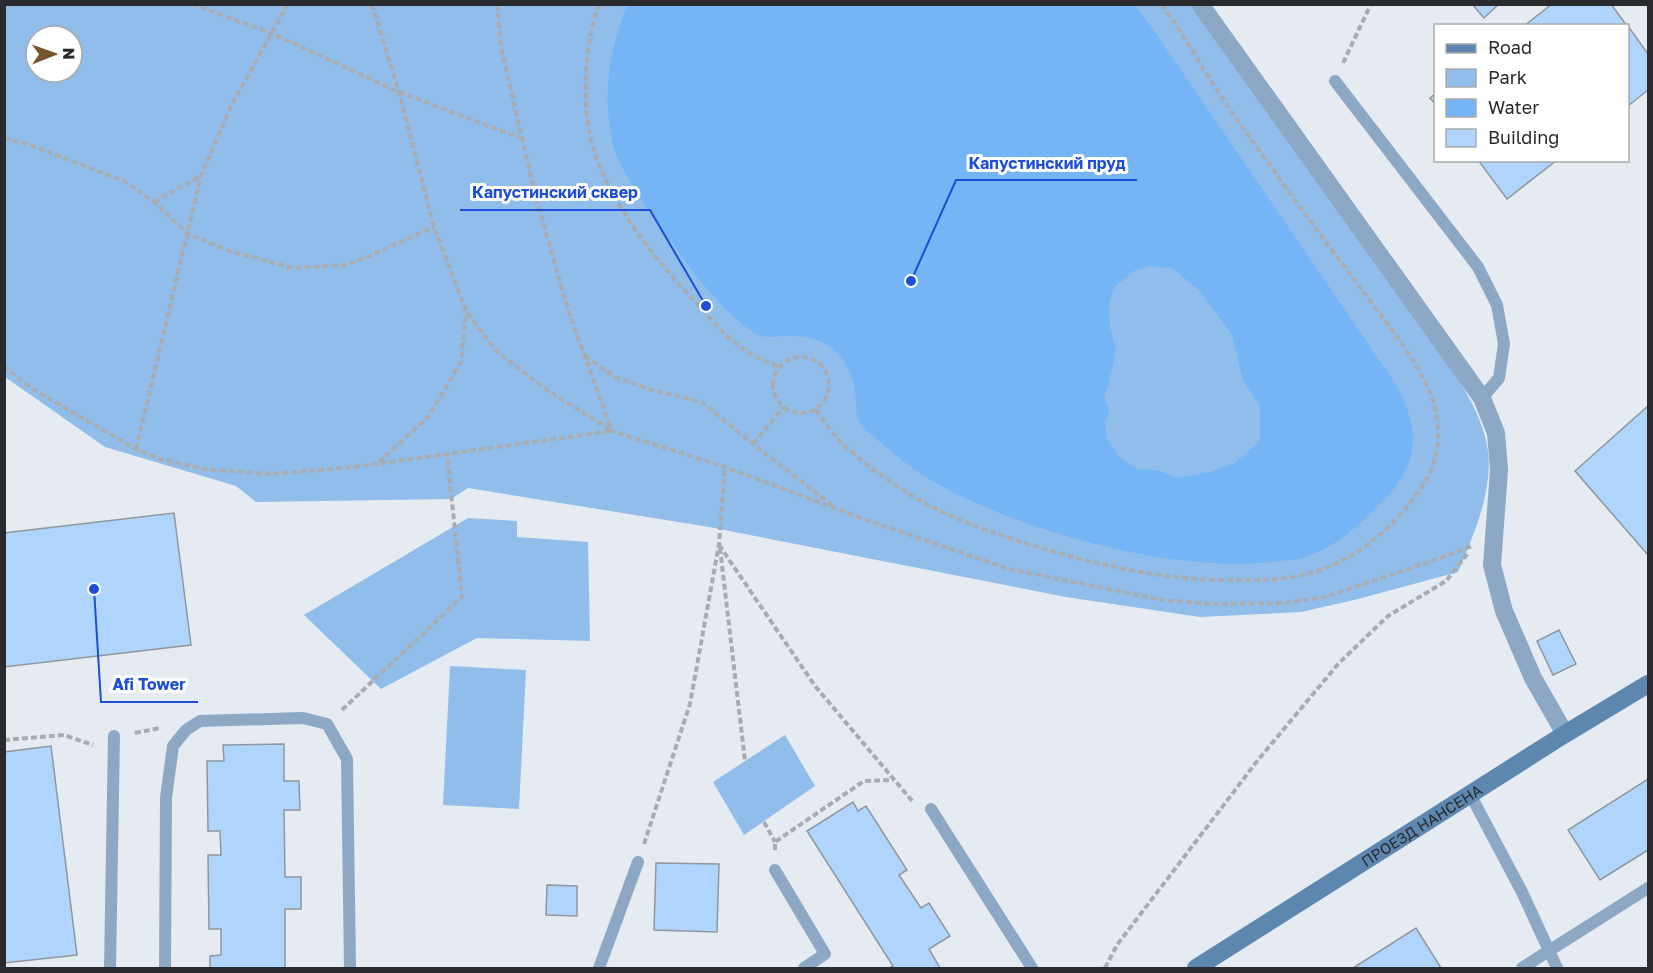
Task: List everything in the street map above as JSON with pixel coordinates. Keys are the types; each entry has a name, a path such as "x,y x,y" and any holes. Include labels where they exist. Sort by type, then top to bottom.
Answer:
{"street":[{"path":"1200,4 1482,398 1496,433 1500,470 1492,565 1504,611 1533,678 1565,734"},
{"name":"ПРОЕЗД НАНСЕНА","path":"1196,969 1565,734 1648,684"}],"lane":[{"path":"1335,81 1478,267 1497,305 1504,344 1499,378 1482,398"},
{"path":"165,969 166,798 173,746 186,730 200,721 303,718 327,724 347,759 350,969"},
{"path":"110,969 114,736"},
{"path":"1470,794 1522,892 1557,969"},
{"path":"931,809 1032,969"},
{"path":"599,969 638,862"},
{"path":"775,870 825,954 804,969"},
{"path":"1522,969 1648,888"}],"path":[{"path":"192,4 271,33 399,92 521,138"},
{"path":"136,449 201,176 231,106 288,4"},
{"path":"372,4 399,92 434,226 466,311 496,351 544,388 612,431 725,467 1009,569 1163,600 1214,604 1282,603 1325,597 1446,556 1476,543 1446,581 1388,616 1339,663 1258,760 1117,945 1105,969"},
{"path":"497,4 501,47 536,198 569,313 612,431"},
{"path":"599,4 586,60 587,103 591,140 606,180 628,218 669,276 726,335 746,351 779,367"},
{"path":"816,410 841,442 873,469 910,495 949,515 992,532 1078,559 1142,573 1220,581 1298,577 1350,556 1386,531 1414,499 1429,477 1438,449 1437,415 1425,380 1221,96 1161,4"},
{"path":"1335,81 1371,4"},
{"path":"4,138 30,145 124,181 154,202 187,233 228,251 292,268 345,265 434,226"},
{"path":"154,202 201,176"},
{"path":"378,464 428,417 461,362 466,311"},
{"path":"585,356 615,377 652,390 702,402 836,508"},
{"path":"797,357 809,357 819,362 826,370 830,381 829,392 824,402 816,410 805,413 784,408 773,388 774,377 779,367 787,360 797,357"},
{"path":"4,366 31,388 136,449 185,466 204,469 270,474 378,464 612,431"},
{"path":"753,444 784,408"},
{"path":"327,724 462,597 447,454"},
{"path":"638,862 690,704 719,544 725,467"},
{"path":"719,544 745,761"},
{"path":"719,544 815,686 915,806"},
{"path":"4,740 64,735 113,753"},
{"path":"775,842 864,781 894,780"},
{"path":"764,822 775,842 775,870"}],"green space":[{"path":"5,5 1192,5 1453,372 1482,427 1489,461 1482,510 1458,572 1301,612 1200,617 1066,597 709,527 468,488 451,499 256,502 236,486 105,447 5,377"},
{"path":"468,518 517,521 517,537 588,542 590,641 477,638 381,689 304,615"},
{"path":"450,666 526,670 519,809 443,805"},
{"path":"785,735 815,786 744,835 713,782"}],"water":[{"path":"627,5 1134,5 1148,22 1397,386 1410,417 1413,446 1410,459 1396,486 1366,518 1347,534 1314,554 1300,559 1239,564 1197,562 1107,547 1020,521 935,483 899,458 860,424 852,377 845,363 835,351 812,338 765,337 745,326 722,306 702,282 642,201 615,152 608,111 610,64","holes":["1150,266 1172,268 1200,291 1232,335 1243,381 1260,406 1260,441 1235,463 1210,472 1176,478 1157,470 1137,469 1119,457 1107,439 1105,421 1109,407 1105,401 1105,393 1116,351 1110,327 1109,303 1115,287 1134,271"]}],"building":[{"path":"1472,4 1499,4 1484,18"},
{"path":"1552,4 1611,4 1626,24 1527,24"},
{"path":"1629,27 1648,54 1648,90 1629,105"},
{"path":"1479,162 1554,162 1507,199"},
{"path":"1648,406 1648,555 1575,471"},
{"path":"174,513 191,645 4,667 4,533"},
{"path":"1559,630 1576,664 1553,675 1537,641"},
{"path":"284,744 284,781 299,781 300,810 284,810 285,877 301,877 301,909 285,909 285,968 210,968 210,956 221,955 221,929 209,929 208,855 221,855 220,831 208,831 207,761 224,761 223,745"},
{"path":"51,746 77,955 4,963 4,752"},
{"path":"1648,779 1648,850 1600,880 1568,830"},
{"path":"853,802 858,811 866,806 907,870 899,875 921,908 929,903 950,936 929,949 940,968 889,968 893,966 807,831"},
{"path":"656,863 719,864 717,932 654,930"},
{"path":"547,885 577,886 577,916 546,915"},
{"path":"1416,928 1441,968 1353,968"}],"place":[{"name":"Капустинский пруд","path":"911,281"},
{"name":"Капустинский сквер","path":"706,306"},
{"name":"Afi Tower","path":"94,589"}]}
